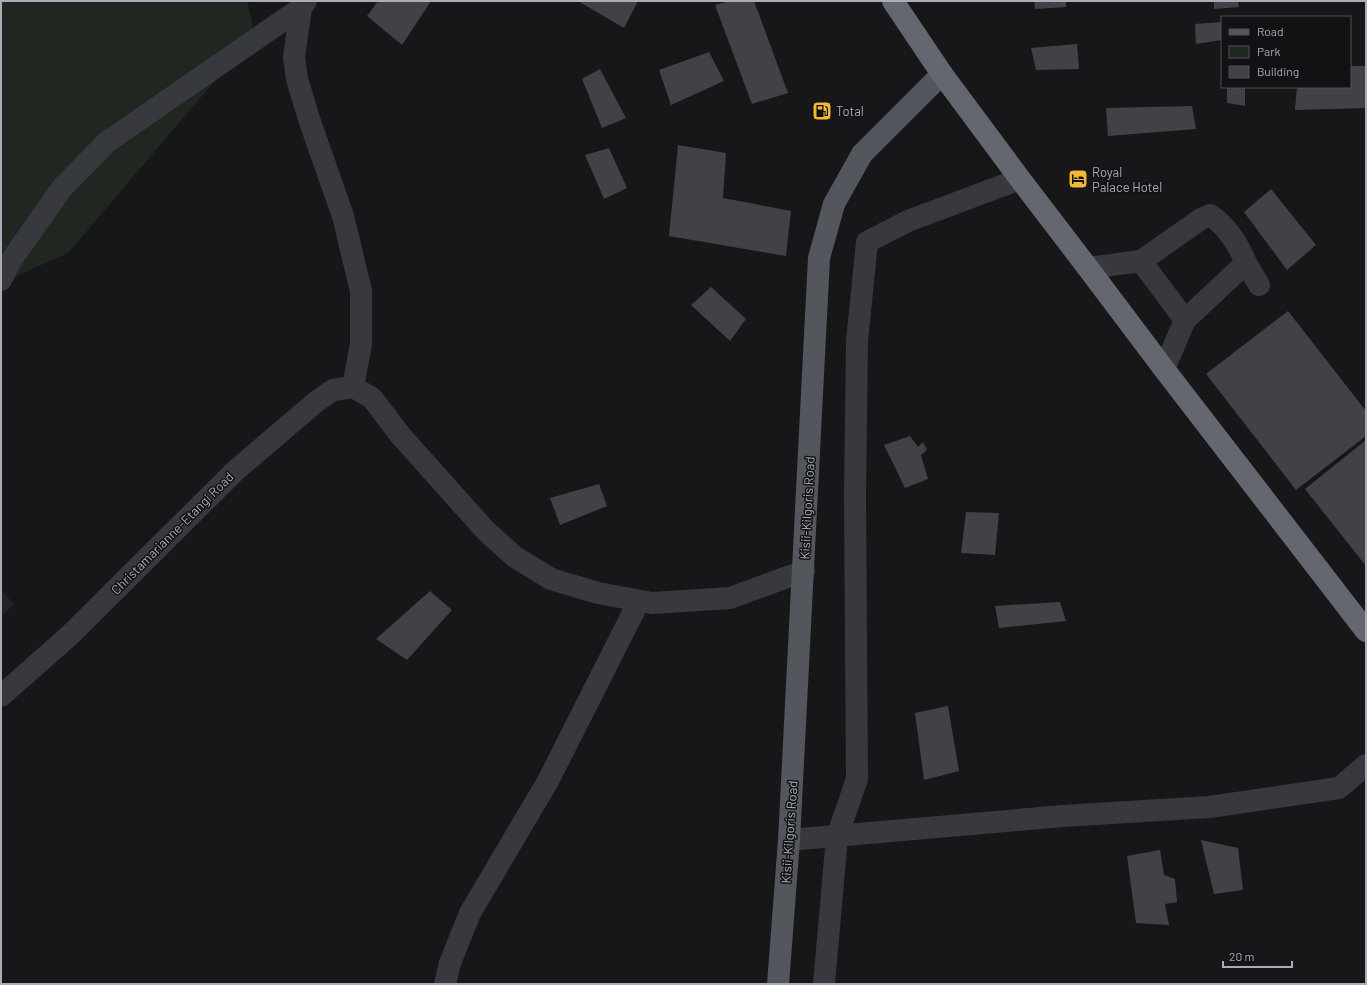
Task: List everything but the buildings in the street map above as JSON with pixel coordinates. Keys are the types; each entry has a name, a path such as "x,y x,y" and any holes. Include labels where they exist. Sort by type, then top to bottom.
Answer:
{"highway":[{"path":"893,1 942,74 1020,179 1366,631"}],"main road":[{"name":"Kisii-Kilgoris Road","path":"778,984 789,840 819,258 834,204 862,154 942,74"}],"street":[{"path":"1,280 12,259 62,188 107,142 303,5"},
{"path":"303,5 294,57 297,79 310,122 343,216 361,292 361,344 353,387 372,398 416,454 486,531 515,557 551,579 598,593 652,603 730,598 804,571"},
{"path":"824,984 837,837 857,779 855,496 857,342 867,242 908,222 1020,179"},
{"path":"1088,268 1141,261 1201,218 1210,215 1218,220 1231,234 1259,285"},
{"path":"1141,261 1185,320"},
{"path":"1164,369 1185,320 1246,263"},
{"name":"Christamarianne-Etangi Road","path":"1,696 70,635 235,471 332,390 353,387"},
{"path":"445,984 450,963 470,913 548,781 639,601"},
{"path":"789,840 1063,816 1209,807 1339,788 1366,765"}],"shaded area":[{"path":"1,590 14,604 1,617"}],"green space":[{"path":"1,1 247,1 255,34 68,253 1,283"}],"place":[{"name":"Total","path":"822,111"},
{"name":"Royal Palace Hotel","path":"1078,179"}]}
